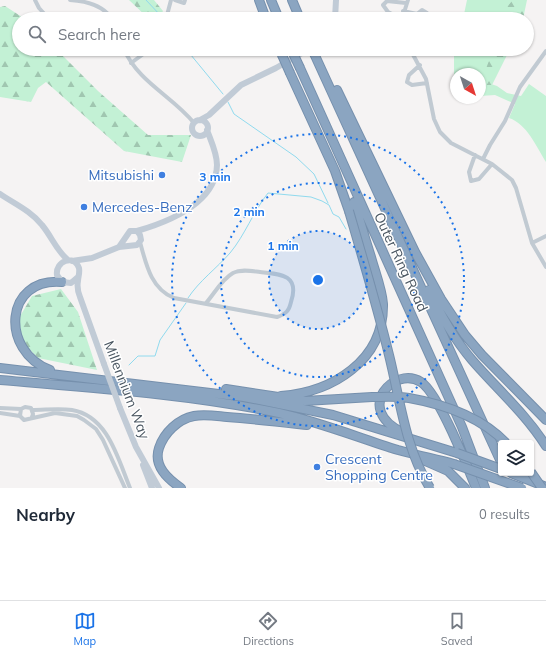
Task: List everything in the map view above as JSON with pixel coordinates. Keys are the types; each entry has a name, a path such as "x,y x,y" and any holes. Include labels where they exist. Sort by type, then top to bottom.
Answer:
{"highway":[{"path":"259,0 263,12"},
{"path":"270,0 273,12"},
{"path":"270,0 275,12"},
{"path":"292,0 296,12"},
{"name":"Outer Ring Road","path":"289,56 462,427 485,488"},
{"name":"Outer Ring Road","path":"317,56 320,66 498,455"},
{"path":"318,56 415,252 441,300 464,335 546,420"},
{"path":"320,66 373,172 432,297 448,324 470,359 524,415 546,446"},
{"path":"296,70 349,211 381,322 410,443 420,473 430,488"},
{"path":"281,396 302,394 318,390 342,377 356,367 370,351 376,339 381,325 383,303 353,198 296,70"},
{"path":"64,282 43,284 27,292 15,305 11,324 13,338 17,346 31,360 43,367 69,376"},
{"path":"0,368 196,390 244,397 333,415 457,453"},
{"path":"476,488 454,434 427,386 421,382 408,378 400,378 388,386 381,399 380,406 383,419 389,425 402,432 457,453 498,468"},
{"path":"0,380 103,389 198,400 280,414 333,428 399,450 454,464 522,488"},
{"path":"196,390 217,388 281,396 305,401 372,396 409,398 447,408 481,424 502,440"},
{"path":"181,488 168,478 161,469 158,455 163,439 167,433 187,418 206,415 333,428"},
{"path":"399,450 448,471 465,488"},
{"path":"507,476 510,488"},
{"path":"518,476 546,487"},
{"path":"534,476 542,488"}],"street":[{"path":"35,0 42,12"},
{"path":"70,0 91,4"},
{"path":"86,0 106,12"},
{"path":"168,12 171,0"},
{"path":"175,0 185,2"},
{"path":"335,12 336,0"},
{"path":"389,12 385,10 383,5 387,1 407,2 403,11 408,12"},
{"path":"483,159 505,120 520,87 544,57 546,51"},
{"path":"119,246 130,231 137,231 151,227 196,204 210,190 217,166 216,156 205,122 197,122 178,105 145,80 131,64 127,56"},
{"path":"131,64 140,56"},
{"path":"211,144 193,131 197,122 210,115 241,85 297,56"},
{"path":"414,56 420,65 427,83 434,119 440,132 451,143 483,159 505,173 516,188 532,243 546,267"},
{"path":"420,65 407,78 407,82 412,85 427,83"},
{"path":"200,135 205,134 210,115"},
{"path":"475,155 469,172 471,181 479,180 492,164"},
{"path":"0,194 37,219 50,236 56,249 58,267 57,275 64,282 71,283 92,258"},
{"path":"0,202 9,200"},
{"path":"58,267 62,262 92,258 119,246 136,242 151,227"},
{"path":"137,231 136,242 156,285 164,294 177,298 277,316 284,314 289,309 294,288 289,279 282,275 240,271 230,275 206,303"},
{"path":"532,243 546,236"},
{"path":"125,239 136,242"},
{"path":"56,249 69,261 78,266 79,275"},
{"name":"Millennium Way","path":"79,275 80,297 120,408 136,447 159,488"},
{"name":"Millennium Way","path":"64,282 80,297"},
{"path":"0,408 21,409 25,407 32,410 71,410 81,412 96,421 108,438 130,488"},
{"path":"20,416 21,409"},
{"path":"32,410 32,417"},
{"path":"0,413 20,416 27,420 32,417 55,413 77,416 92,425 103,440 125,488"},
{"path":"136,447 152,488"}],"green space":[{"path":"129,0 154,0 163,11 162,12 142,12"},
{"path":"467,0 523,0 520,12 464,12"},
{"path":"513,0 527,0 524,12 503,11"},
{"path":"5,6 14,12 12,12 12,56 63,56 98,91 148,135 191,135 182,162 124,151 46,82 38,88 31,102 0,97 0,7"},
{"path":"454,56 502,56 488,83 497,86 507,93 521,96 529,84 546,96 546,162 526,130 521,125 509,118 515,104 495,95 486,96 486,68 454,68"},
{"path":"491,56 506,56 492,85 486,85 486,69"},
{"path":"61,289 78,312 97,370 38,358 20,340 16,323 32,296"}],"waterway":[{"path":"146,0 157,12"},
{"path":"192,56 223,94"},
{"path":"228,102 234,114 296,157 314,174 328,203"},
{"path":"188,298 197,286 230,253 268,193 311,197 322,201 329,205 333,214 339,217 346,229"},
{"path":"129,365 138,356 155,356 160,340 186,303"}],"place":[{"name":"Mitsubishi","path":"162,175"},
{"name":"Mercedes-Benz","path":"84,207"},
{"name":"Crescent Shopping Centre","path":"317,467"}]}
